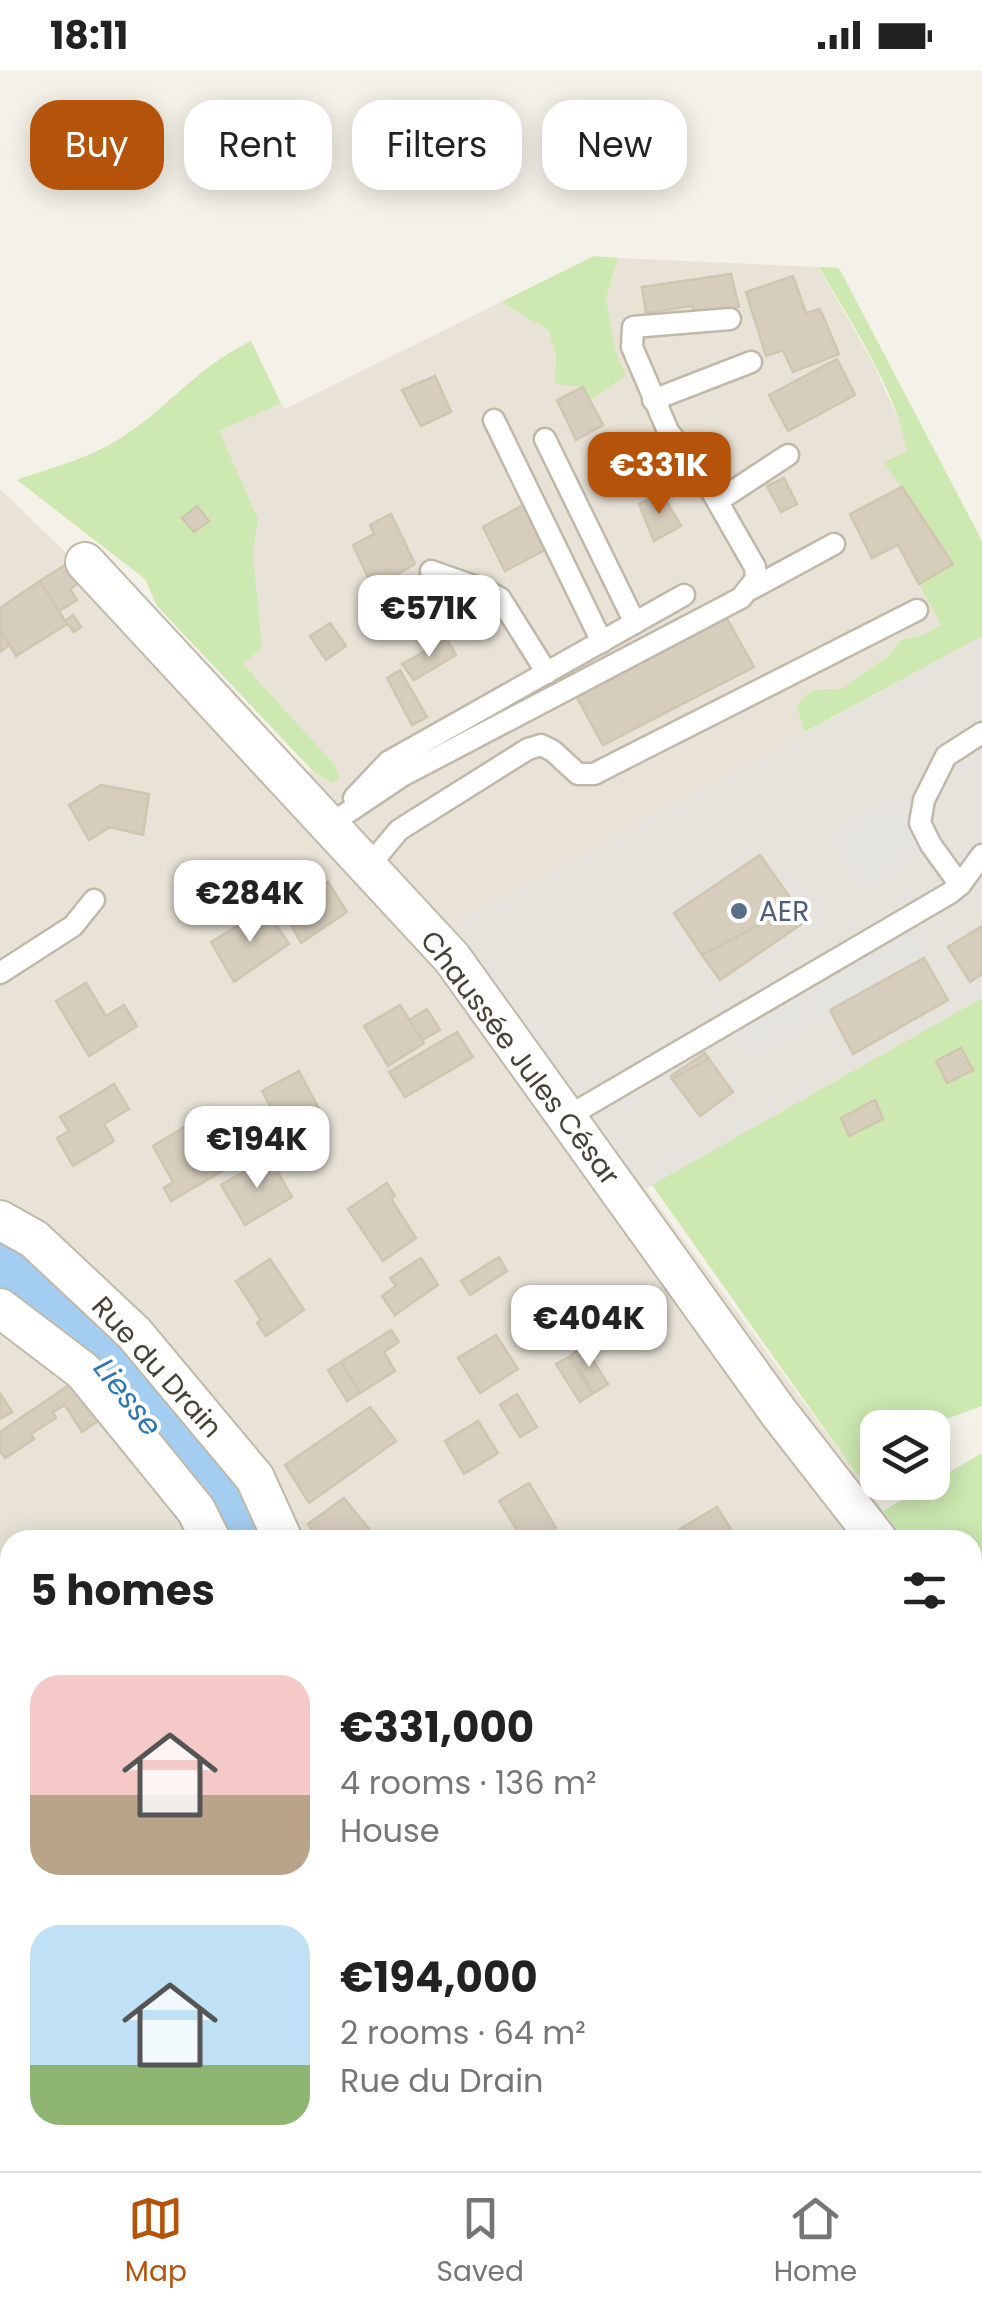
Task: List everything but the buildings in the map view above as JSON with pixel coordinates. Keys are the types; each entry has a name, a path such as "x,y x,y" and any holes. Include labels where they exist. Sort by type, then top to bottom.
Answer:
{"street":[{"name":"Chaussée Jules César","path":"85,562 452,958 779,1414 870,1530"},
{"name":"Rue du Drain","path":"0,1220 34,1239 134,1333 255,1478 278,1530"},
{"path":"0,1308 82,1372 196,1510 206,1530"}],"lane":[{"path":"730,319 633,327 632,348 668,431 704,478 755,567 756,579 751,589"},
{"path":"654,400 751,362"},
{"path":"494,420 602,642"},
{"path":"545,439 634,623"},
{"path":"718,501 788,456"},
{"path":"329,825 402,776 741,598 834,544"},
{"path":"431,571 500,598 546,673"},
{"path":"329,825 388,762 684,595"},
{"path":"368,867 399,830 528,749 541,745 578,774 594,774 917,610"},
{"path":"960,885 920,824 924,800 946,756 982,732"},
{"path":"567,1117 860,948 960,885 982,855"},
{"path":"0,974 73,926 94,900"}],"shaded area":[{"path":"618,258 818,267 872,361 901,426 908,451 885,461 953,564 936,573 941,624 923,635 901,640 888,656 840,690 823,687 797,708 805,732 452,925 860,1479 860,1500 876,1500 898,1530 0,1530 0,489 291,770 314,772 332,782 335,765 243,664 262,647 253,554 258,519 218,431 281,403 285,409 501,302 548,330 556,354 556,383 626,375 615,350 606,298"},
{"path":"982,636 982,998 626,1200 432,936"},
{"path":"895,799 925,846 862,886 835,838"},
{"path":"915,933 927,953 747,1054 736,1033"}],"green space":[{"path":"594,256 618,258 606,298 615,350 626,375 590,401 583,387 555,384 556,354 548,330 501,302"},
{"path":"819,267 839,268 982,541 982,636 805,732 797,708 809,693 840,690 888,656 901,640 923,635 941,624 919,584 953,564 884,462 907,451 901,427 870,356"},
{"path":"251,341 281,403 219,431 258,519 253,554 262,647 243,664 335,765 339,779 332,783 314,772 157,606 145,579 17,480 108,446 214,363"},
{"path":"982,998 982,1406 950,1417 950,1410 860,1410 860,1479 652,1185"},
{"path":"982,1453 982,1530 897,1530 883,1511 902,1500 950,1500 950,1472"}],"waterway":[{"name":"Liesse","path":"0,1272 86,1342 198,1481 232,1530"}],"place":[{"name":"AER","path":"739,911"}]}
